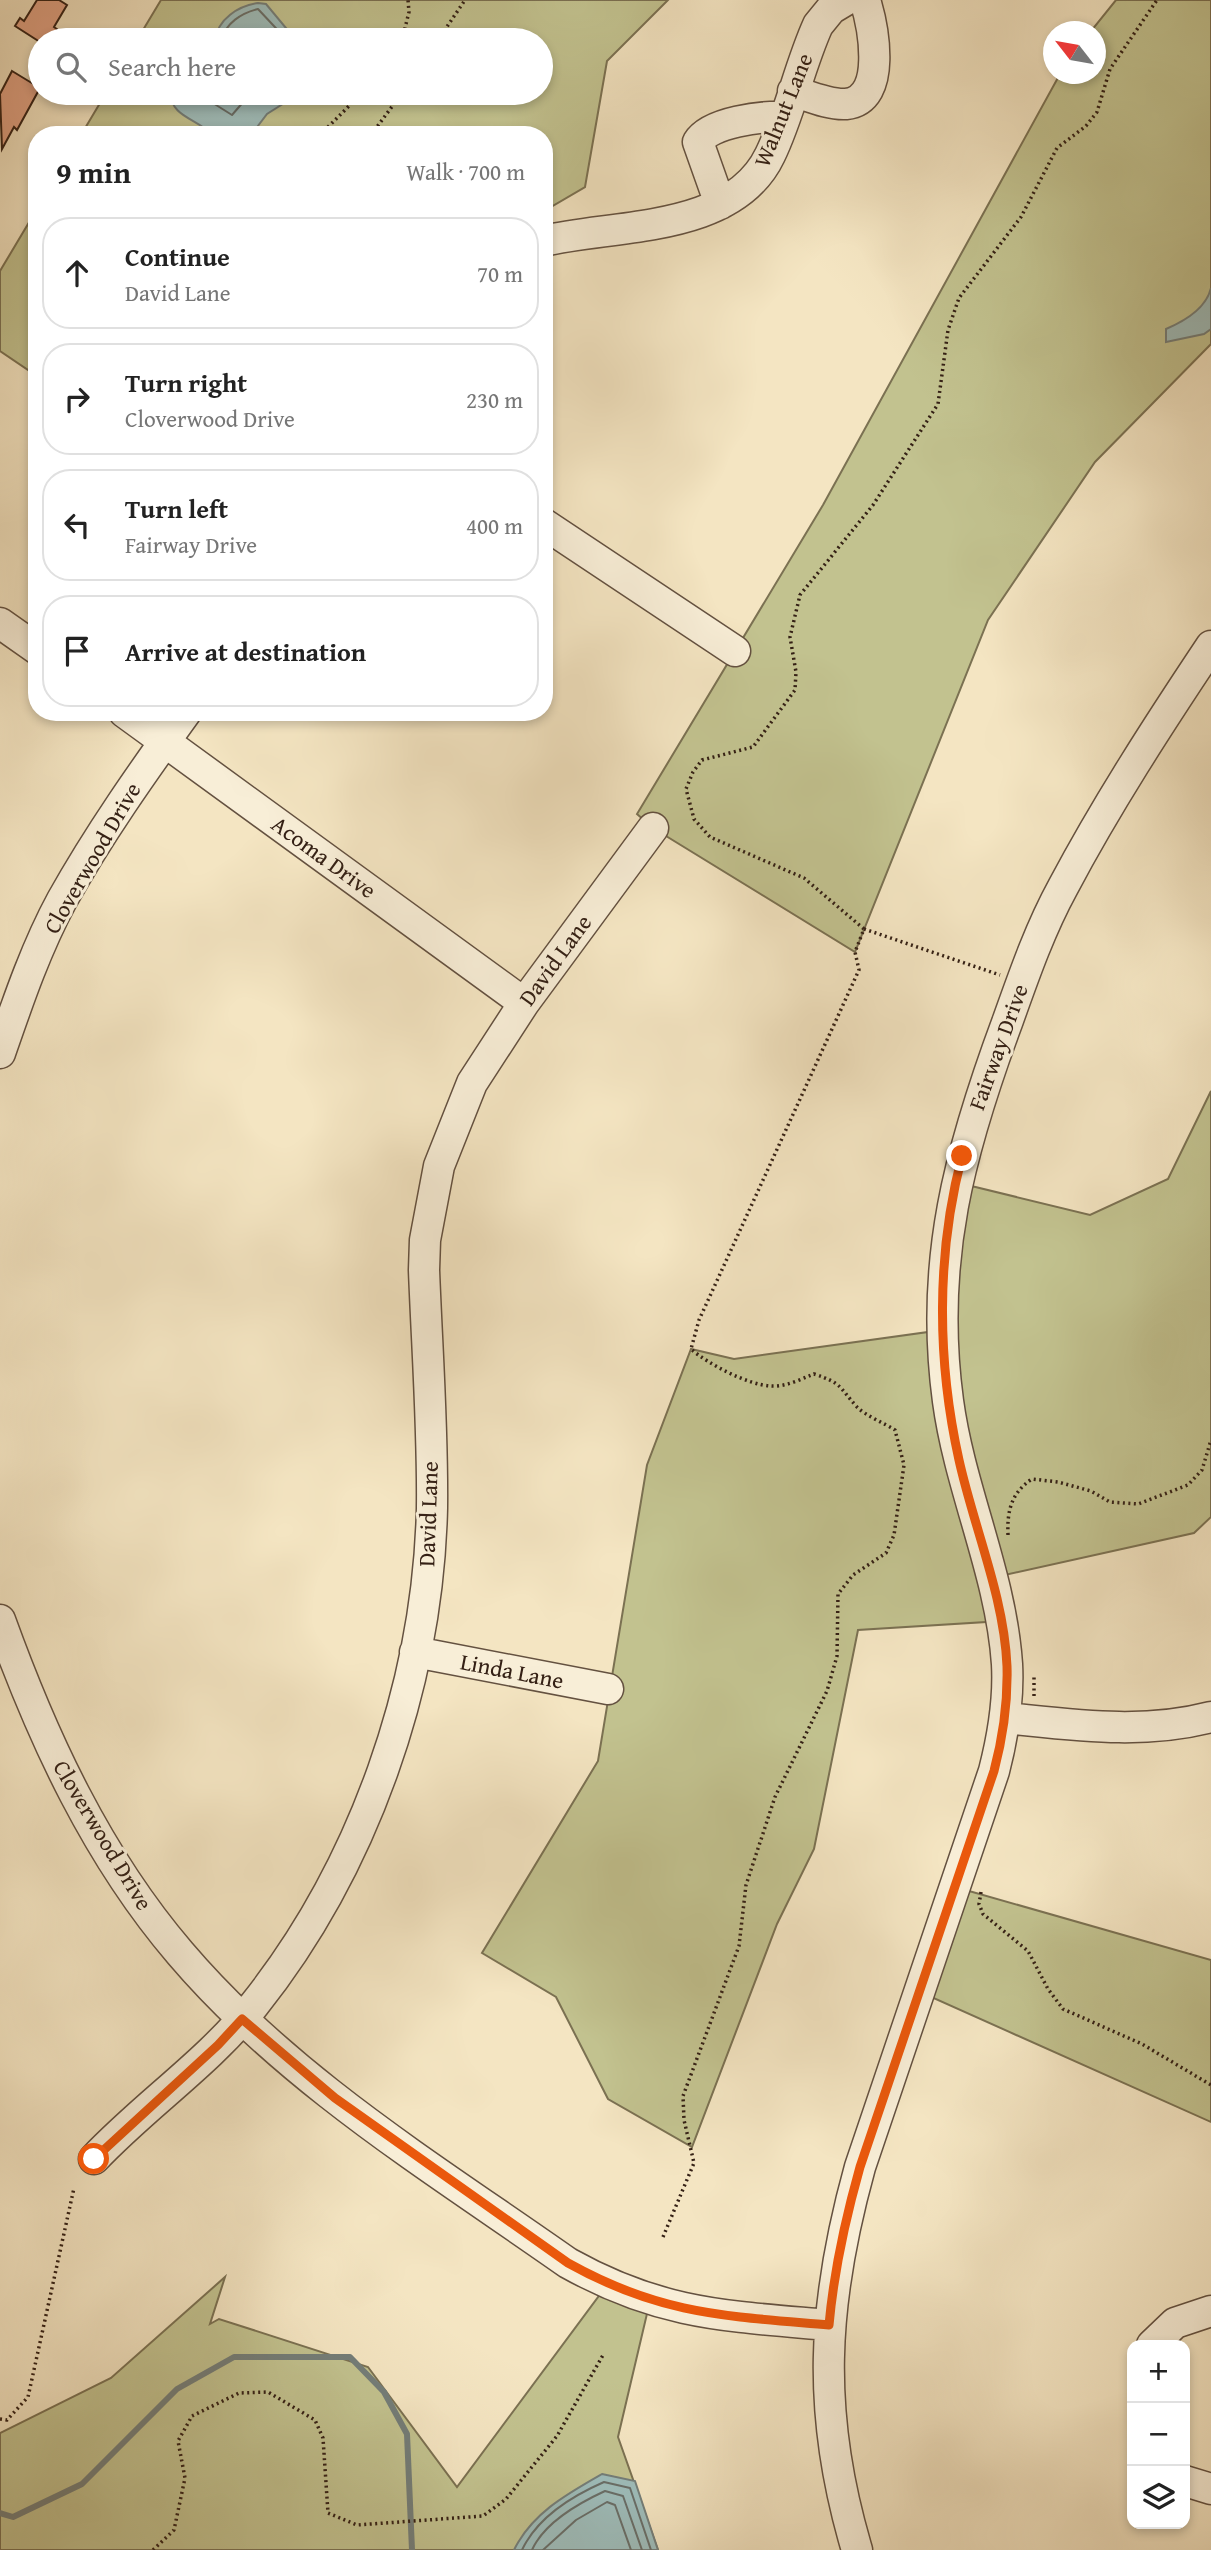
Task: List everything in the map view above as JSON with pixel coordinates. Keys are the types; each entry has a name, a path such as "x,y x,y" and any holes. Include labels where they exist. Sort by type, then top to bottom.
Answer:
{"street":[{"name":"Walnut Lane","path":"553,239 674,220 720,204 743,191 761,172 818,24 831,9 846,0"},
{"path":"720,204 700,152 698,142 701,137 716,128 754,118 789,104 847,104 866,95 873,80 873,53 871,19 864,0"},
{"path":"553,530 735,651"},
{"path":"0,623 28,643"},
{"name":"Fairway Drive","path":"857,2550 834,2460 828,2401 829,2325 833,2283 844,2225 860,2167 994,1771 1005,1718 1007,1666 1002,1621 959,1462 949,1409 943,1330 943,1270 955,1182 975,1111 1021,983 1062,889 1098,824 1211,646"},
{"name":"Acoma Drive","path":"136,721 524,1003"},
{"name":"Cloverwood Drive","path":"0,1053 20,997 61,901 99,836 180,721"},
{"name":"David Lane","path":"94,2159 218,2045 242,2019 291,1953 342,1865 372,1796 397,1727 415,1652 424,1596 432,1508 424,1270 432,1195 439,1166 463,1101 524,1003 653,828"},
{"name":"Cloverwood Drive","path":"0,1620 47,1741 88,1820 127,1884 181,1956 242,2019 335,2098 568,2263 607,2285 657,2303 709,2315 829,2325"},
{"name":"Linda Lane","path":"415,1652 608,1689"},
{"path":"1005,1718 1105,1729 1149,1728 1211,1717"},
{"path":"1157,2340 1175,2323 1211,2311"},
{"path":"1190,2482 1211,2488"}],"path":[{"path":"405,28 409,12 408,0"},
{"path":"446,28 466,0"},
{"path":"1021,983 864,929 804,877 710,837 694,818 686,789 692,772 702,760 752,747 795,690 796,672 790,637 800,595 873,505 938,404 948,330 959,298 1021,216 1057,148 1086,126 1097,112 1110,69 1157,0"},
{"path":"329,126 350,105"},
{"path":"378,126 393,105"},
{"path":"663,2237 694,2163 684,2120 683,2096 739,1946 746,1885 775,1797 830,1680 837,1656 838,1594 853,1575 886,1553 894,1535 904,1465 895,1430 858,1408 847,1391 833,1380 814,1374 797,1381 771,1386 711,1366 691,1349 699,1320 859,970 855,952 864,929"},
{"path":"1008,1542 1011,1501 1018,1489 1032,1479 1058,1482 1091,1491 1110,1502 1138,1504 1188,1485 1202,1470 1211,1440"},
{"path":"1031,1700 1036,1693 1033,1668"},
{"path":"985,1882 979,1904 983,1914 1028,1951 1063,2009 1142,2044 1211,2085"},
{"path":"0,2419 7,2420 28,2397 74,2188"},
{"path":"153,2550 173,2530 185,2479 178,2441 192,2416 239,2393 268,2392 315,2420 323,2438 328,2513 357,2525 483,2516 506,2499 557,2436 603,2356"}],"green space":[{"path":"161,0 668,0 607,61 585,187 553,206 553,126 86,126 99,105 553,105 553,28 144,28"},
{"path":"1116,0 1211,0 1211,344 1095,462 988,620 855,952 653,828 637,814 823,505 1055,84 1106,84 1106,21 1099,21"},
{"path":"28,224 28,370 0,351 0,271"},
{"path":"1211,1091 1211,1517 1194,1533 991,1578 1002,1621 858,1630 814,1849 777,1924 692,2147 608,2099 556,1997 482,1953 598,1761 647,1465 691,1349 734,1359 942,1330 955,1182 1090,1215 1168,1179"},
{"path":"955,1887 1211,1960 1211,2122 920,1992"},
{"path":"225,2277 210,2324 219,2319 368,2367 457,2487 607,2285 650,2301 618,2437 658,2550 0,2550 0,2433 111,2378"}],"water":[{"path":"266,4 286,28 219,28 230,15 243,7"},
{"path":"174,105 281,105 267,114 258,126 200,126"},
{"path":"1211,288 1211,329 1204,334 1166,342 1166,329 1200,308"},
{"path":"602,2474 635,2481 658,2550 514,2550 530,2525 541,2515 564,2497"}],"building":[{"path":"37,0 59,0 67,5 55,28 28,28 28,34 15,26 20,18 24,21"},
{"path":"12,71 28,81 28,105 31,105 17,130 14,127 2,149 0,94"}],"waterway":[{"path":"0,2513 13,2517 82,2484 177,2389 234,2357 350,2357 384,2392 407,2434 412,2550"}],"route":[{"path":"94,2159 218,2045 242,2019 335,2098 568,2263 607,2285 650,2301 709,2315 829,2325 833,2283 844,2225 860,2167 994,1771 1005,1718 1007,1666 1002,1621 959,1462 946,1389 943,1270 955,1182 962,1156"}]}
